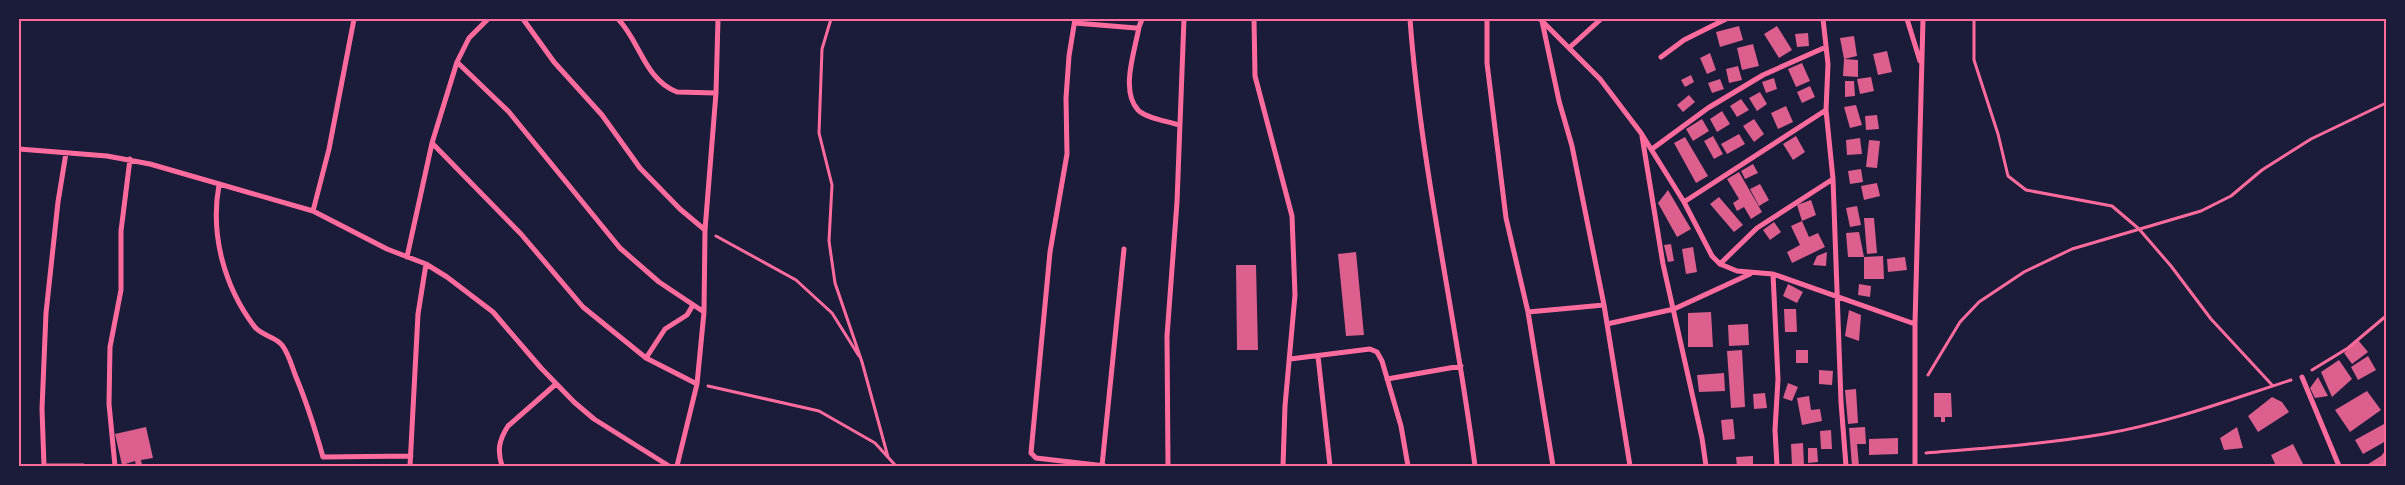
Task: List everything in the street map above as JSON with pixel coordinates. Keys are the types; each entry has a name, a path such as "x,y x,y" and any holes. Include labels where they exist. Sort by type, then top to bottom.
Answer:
{"street":[{"path":"313,211 329,149 354,19"},
{"path":"407,257 432,143 456,62 469,38 488,19"},
{"path":"523,19 554,62 602,115 640,168 680,209 705,230"},
{"path":"618,19 627,28 650,71 671,90 677,92 716,93"},
{"path":"678,466 697,384 704,312 705,230 716,93 718,19"},
{"path":"1142,19 1138,27 1128,86 1130,96 1138,110 1144,114 1179,125"},
{"path":"1168,466 1167,336 1177,202 1184,19"},
{"path":"1254,19 1255,76 1292,216 1295,294 1285,406 1283,466"},
{"path":"1410,19 1415,89 1436,226 1461,366 1474,466"},
{"path":"1487,19 1489,87 1506,218 1528,312 1553,466"},
{"path":"1541,19 1600,79 1642,133 1684,202 1712,256 1720,264 1751,274 1773,274 1915,324"},
{"path":"1541,19 1555,84 1572,146 1604,306 1630,466"},
{"path":"1570,48 1601,19"},
{"path":"1661,57 1684,40 1726,19"},
{"path":"1823,19 1829,82 1826,110 1833,179 1839,298 1841,402 1846,466"},
{"path":"1907,19 1922,66"},
{"path":"1915,466 1915,324 1922,19"},
{"path":"1124,249 1104,466 1036,458 1031,453 1037,379 1045,324 1048,266 1067,154 1067,90 1075,21 1138,27"},
{"path":"1652,149 1708,108 1763,75 1826,47"},
{"path":"456,62 509,112 620,248 659,282 704,312"},
{"path":"1684,202 1826,110"},
{"path":"1642,133 1662,264 1674,309 1702,438 1706,466"},
{"path":"432,143 521,234 583,307 646,358 697,384"},
{"path":"19,150 130,159 313,211 407,257 426,264 447,277 493,312 556,384 594,419 669,466"},
{"path":"66,153 58,202 46,313 42,409 43,466 83,466"},
{"path":"115,466 109,404 110,354 121,290 122,231 130,159"},
{"path":"1720,264 1757,228 1833,179"},
{"path":"219,185 216,220 219,248 225,272 254,327 277,340 287,354 316,428 323,457 411,456"},
{"path":"410,466 418,324 426,264"},
{"path":"1606,324 1674,309 1751,274"},
{"path":"1773,274 1778,379 1774,430 1776,466"},
{"path":"646,358 665,328 687,315 693,305"},
{"path":"1528,312 1604,306"},
{"path":"1290,359 1370,349 1377,352 1388,379 1401,426 1408,466"},
{"path":"1318,356 1330,466"},
{"path":"1388,379 1461,366"},
{"path":"2302,377 2339,466"},
{"path":"502,466 499,448 503,434 508,426 556,384"}],"path":[{"path":"831,19 822,48 819,133 832,185 829,241 835,283 862,362 888,458"},
{"path":"1974,19 1974,60 1998,134 2008,176 2026,190 2112,206 2139,229 2171,266 2211,319 2273,386"},
{"path":"1926,382 1932,365 1960,322 1979,302 2024,272 2072,249 2201,211 2231,196 2262,170 2312,139 2386,103"},
{"path":"705,230 796,280 832,313 862,362"},
{"path":"1915,454 2045,443 2106,434 2173,418 2302,377 2348,348 2386,316"},
{"path":"697,384 818,411 875,443 896,466"}],"building":[{"path":"1739,26 1743,40 1720,47 1716,32"},
{"path":"1777,26 1792,50 1779,58 1764,34"},
{"path":"1808,33 1809,46 1797,47 1795,34"},
{"path":"1854,36 1857,56 1844,59 1840,38"},
{"path":"1753,44 1759,66 1742,70 1737,48"},
{"path":"1887,51 1892,72 1878,75 1873,54"},
{"path":"1710,53 1716,70 1707,74 1700,58"},
{"path":"1844,59 1858,60 1858,77 1843,76"},
{"path":"1802,63 1810,81 1796,87 1788,69"},
{"path":"1738,66 1742,80 1729,83 1726,69"},
{"path":"1691,75 1694,82 1685,87 1681,80"},
{"path":"1871,77 1874,91 1860,94 1857,79"},
{"path":"1774,78 1777,89 1766,93 1762,82"},
{"path":"1720,79 1724,89 1712,93 1708,83"},
{"path":"1845,81 1854,81 1855,96 1845,97"},
{"path":"1810,86 1815,97 1802,103 1797,92"},
{"path":"1760,92 1767,104 1757,111 1749,98"},
{"path":"1689,95 1695,102 1683,112 1677,105"},
{"path":"1741,99 1749,110 1737,117 1730,106"},
{"path":"1856,105 1862,125 1850,128 1844,107"},
{"path":"1786,106 1793,122 1778,129 1771,113"},
{"path":"1722,111 1730,124 1717,132 1710,119"},
{"path":"1877,115 1879,129 1866,130 1865,116"},
{"path":"1702,119 1709,131 1693,141 1686,129"},
{"path":"1754,119 1764,134 1754,142 1743,126"},
{"path":"1739,134 1745,144 1727,154 1721,144"},
{"path":"1713,136 1723,154 1714,159 1704,141"},
{"path":"1796,136 1805,152 1793,160 1783,144"},
{"path":"1685,137 1708,176 1696,183 1674,143"},
{"path":"1860,138 1862,154 1847,155 1846,140"},
{"path":"1869,140 1880,141 1877,168 1866,167"},
{"path":"1753,164 1758,173 1745,179 1741,171"},
{"path":"1861,169 1863,182 1850,184 1848,171"},
{"path":"1739,172 1762,212 1751,219 1744,207 1737,211 1733,203 1739,199 1727,179"},
{"path":"1877,183 1880,196 1864,200 1861,186"},
{"path":"1760,184 1769,200 1759,206 1750,189"},
{"path":"1668,190 1691,229 1677,237 1658,203"},
{"path":"1719,197 1743,225 1734,232 1710,204"},
{"path":"1811,200 1816,215 1802,221 1797,205"},
{"path":"1857,206 1861,225 1850,227 1846,208"},
{"path":"1864,218 1874,218 1877,253 1867,254"},
{"path":"1802,221 1809,237 1818,233 1825,247 1792,263 1787,252 1800,245 1791,226"},
{"path":"1774,222 1781,232 1770,240 1763,230"},
{"path":"1859,232 1864,257 1848,257 1846,233"},
{"path":"1671,244 1674,261 1668,262 1664,245"},
{"path":"1693,247 1697,272 1686,274 1682,249"},
{"path":"1356,252 1364,335 1346,336 1338,254"},
{"path":"1827,252 1826,266 1813,265 1817,256"},
{"path":"1883,256 1884,279 1864,279 1864,257"},
{"path":"1905,257 1907,270 1888,272 1887,259"},
{"path":"1236,265 1256,265 1258,350 1237,350"},
{"path":"1788,284 1803,292 1797,303 1783,296"},
{"path":"1859,284 1871,286 1870,297 1858,295"},
{"path":"1784,309 1796,309 1797,332 1785,332"},
{"path":"1849,310 1861,315 1859,341 1845,336"},
{"path":"1711,312 1713,347 1688,347 1688,313"},
{"path":"1748,324 1749,345 1729,346 1728,325"},
{"path":"2358,340 2368,352 2352,364 2344,353"},
{"path":"1742,350 1745,407 1731,408 1727,351"},
{"path":"1796,350 1808,350 1808,363 1796,363"},
{"path":"2368,356 2376,370 2358,380 2351,367"},
{"path":"2339,360 2352,379 2332,397 2321,372"},
{"path":"1819,370 1833,371 1832,385 1819,384"},
{"path":"1724,373 1725,391 1699,392 1697,375"},
{"path":"2318,377 2328,396 2315,398 2310,388"},
{"path":"1788,383 1798,387 1792,401 1783,398"},
{"path":"1856,389 1858,423 1848,424 1845,390"},
{"path":"2367,391 2381,410 2350,432 2335,410"},
{"path":"1765,393 1767,408 1754,409 1753,394"},
{"path":"1934,393 1951,393 1952,417 1945,417 1945,422 1941,422 1941,417 1934,417"},
{"path":"1809,396 1811,410 1820,409 1822,421 1802,425 1797,398"},
{"path":"2272,397 2282,402 2289,412 2258,432 2248,416"},
{"path":"1733,419 1735,439 1723,440 1721,420"},
{"path":"2384,424 2386,441 2363,454 2355,440"},
{"path":"146,427 153,458 141,460 142,465 136,466 135,461 122,465 115,434"},
{"path":"1865,427 1866,444 1857,444 1859,466 1852,466 1849,428"},
{"path":"2237,427 2243,448 2224,450 2220,438"},
{"path":"1831,430 1832,449 1821,449 1820,431"},
{"path":"1898,438 1898,454 1869,455 1869,439"},
{"path":"1803,443 1804,466 1792,466 1791,444"},
{"path":"2293,444 2304,466 2276,466 2271,455"},
{"path":"1808,448 1817,448 1818,462 1808,463"},
{"path":"2386,450 2386,466 2365,466 2381,456"},
{"path":"1753,456 1753,466 1737,466 1736,457"}]}
